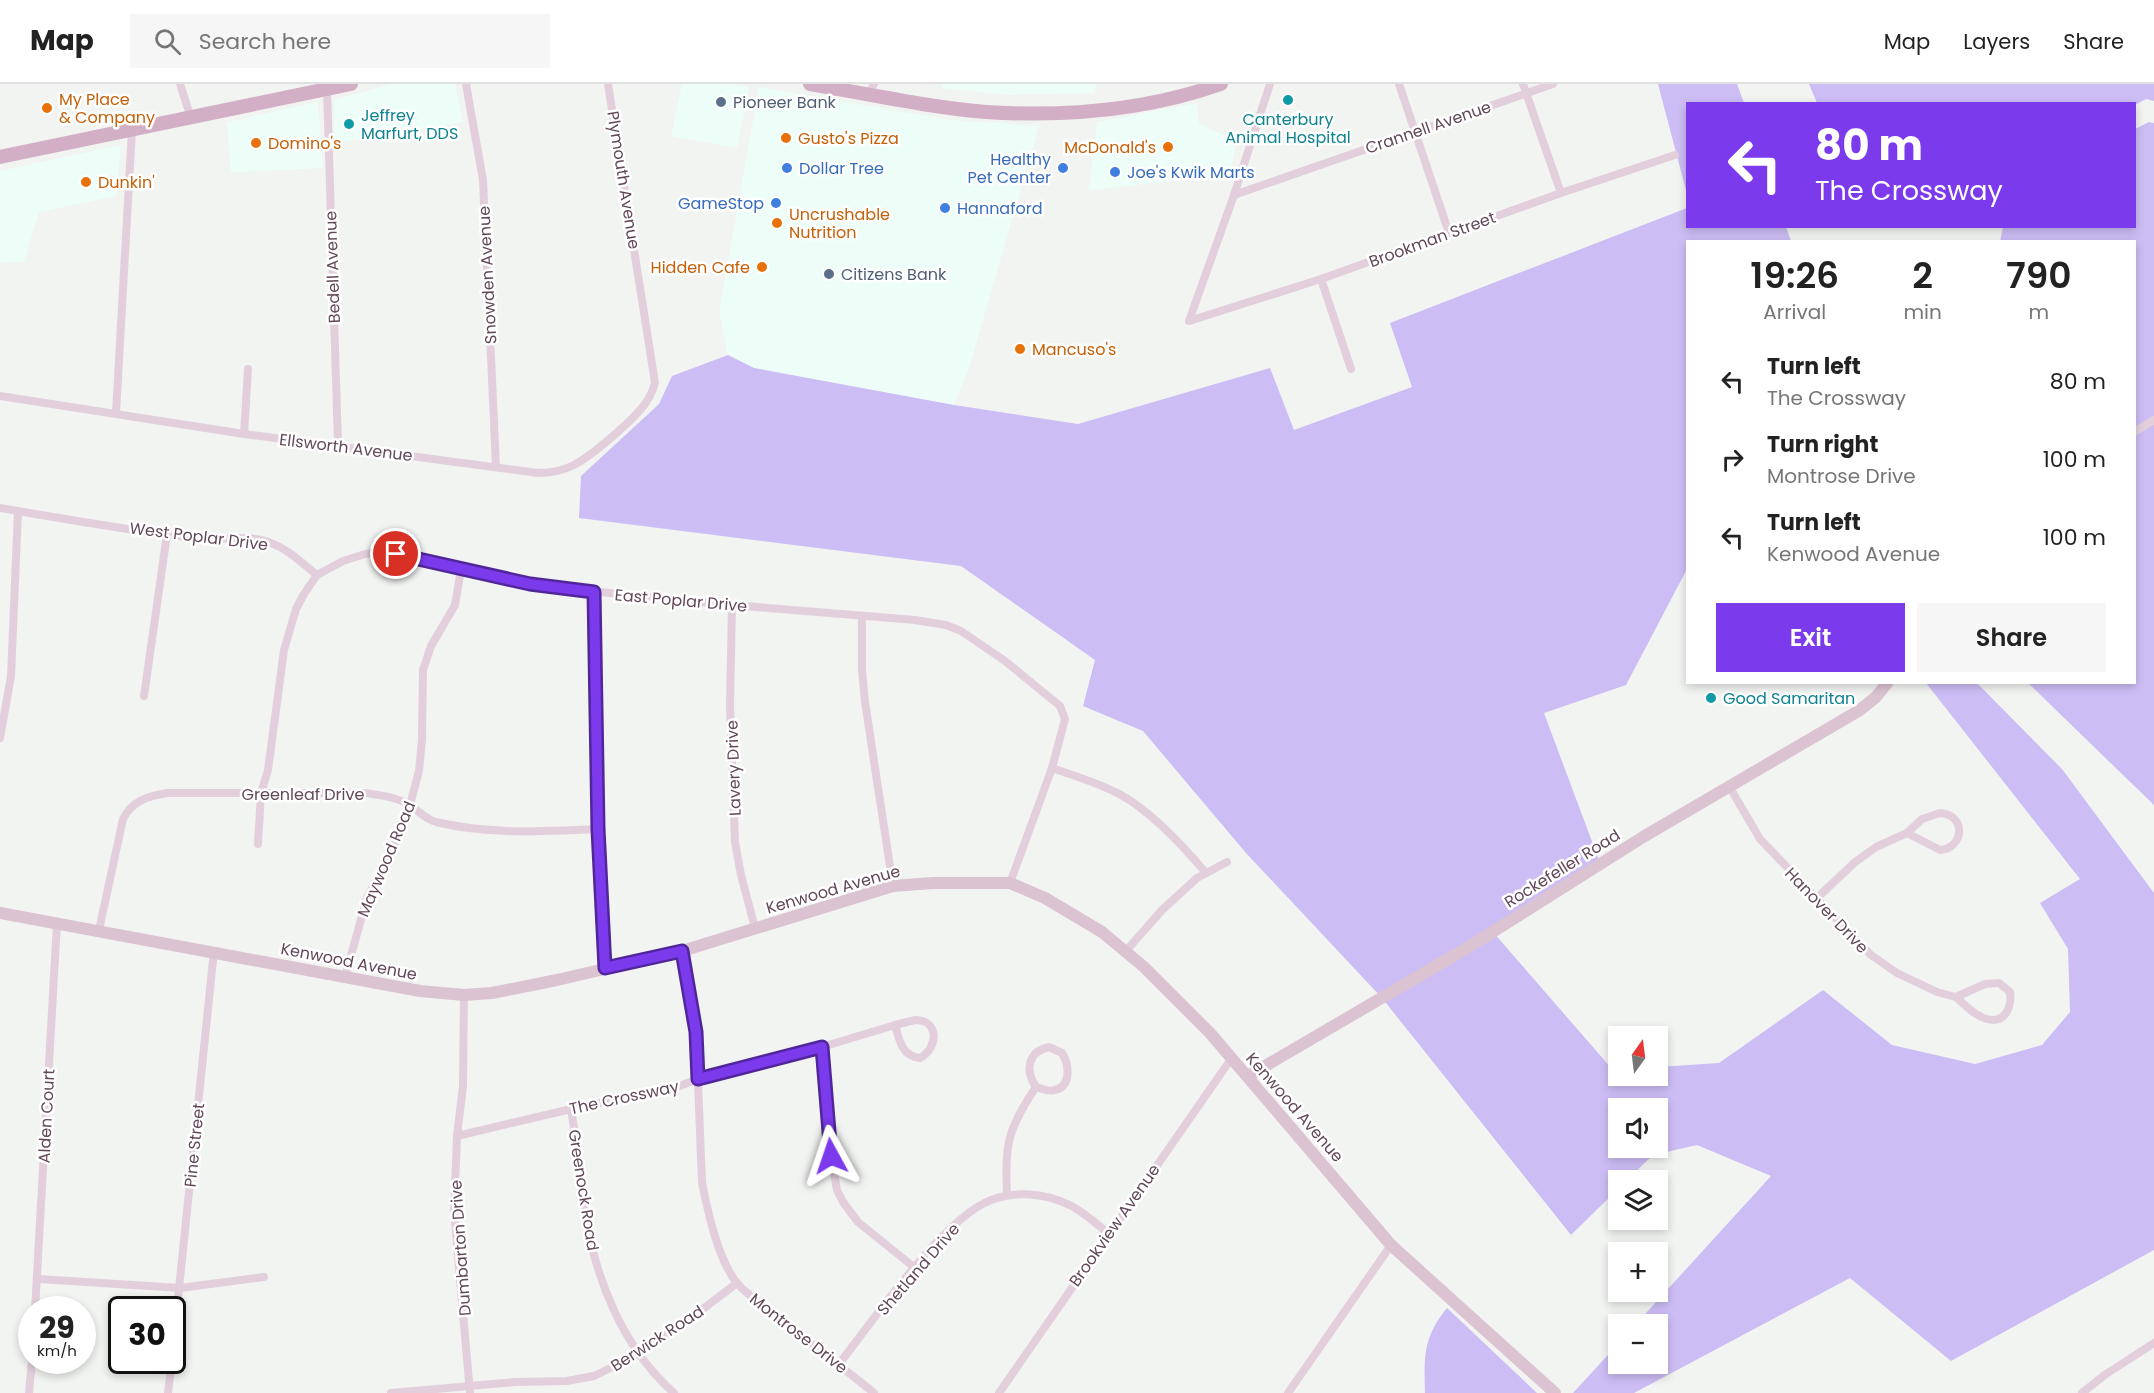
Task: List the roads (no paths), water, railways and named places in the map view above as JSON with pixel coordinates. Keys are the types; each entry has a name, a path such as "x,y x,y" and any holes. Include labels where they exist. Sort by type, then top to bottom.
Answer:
{"main road":[{"path":"0,157 351,84"},
{"path":"810,84 870,87 976,111 1058,113 1130,105 1174,97 1221,84"}],"street":[{"path":"180,84 191,118"},
{"name":"Snowden Avenue","path":"466,84 483,180 496,467"},
{"name":"Plymouth Avenue","path":"608,84 655,382"},
{"path":"1234,195 1270,84"},
{"path":"1399,84 1449,233"},
{"path":"1523,84 1561,193"},
{"name":"Crannell Avenue","path":"1234,195 1553,84"},
{"name":"Bedell Avenue","path":"327,89 338,445"},
{"path":"116,413 132,130"},
{"name":"Brookman Street","path":"1234,195 1189,321 1321,279 1561,193 1675,155"},
{"path":"1321,279 1351,369"},
{"path":"244,434 248,369"},
{"name":"Ellsworth Avenue","path":"0,396 244,434 552,474 574,465 594,452 645,404 653,391 655,382"},
{"path":"2136,431 2154,420"},
{"name":"West Poplar Drive","path":"0,508 198,539 260,540 276,545 294,556 317,575"},
{"path":"0,738 11,676 18,511"},
{"path":"144,696 167,534"},
{"name":"East Poplar Drive","path":"258,843 261,793 268,770 287,638 296,609 317,575 343,561 365,554 383,552 530,584 732,605 915,620 946,625 980,642 1060,706 1065,719 1052,768"},
{"name":"Maywood Road","path":"345,977 367,898 392,851 410,805 419,771 422,740 423,670 431,646 455,605 461,569"},
{"path":"594,592 598,829 605,968"},
{"name":"Lavery Drive","path":"732,605 730,705 735,842 755,928"},
{"path":"862,616 862,670 865,702 893,886"},
{"name":"Rockefeller Road","path":"1248,1076 1467,948 1568,883 1728,786 1860,710 1876,697 1886,684"},
{"path":"1010,883 1052,768 1124,796 1159,824 1206,873"},
{"name":"Hanover Drive","path":"1728,786 1760,839 1871,955 1897,973 1937,992 1956,997 1970,1009 1989,1020 2007,1014 2011,1002 2010,992 1999,982 1985,984 1956,997"},
{"name":"Greenleaf Drive","path":"99,930 120,829 126,814 131,807 143,799 166,793 365,793 387,796 410,805 433,821 461,827 526,831 598,829"},
{"path":"1817,898 1854,863 1876,847 1907,833 1922,819 1940,813 1950,814 1957,819 1959,828 1956,843 1952,848 1944,850 1920,841 1907,833"},
{"path":"1126,951 1162,910 1197,878 1227,862"},
{"name":"Kenwood Avenue","path":"0,913 420,991 464,995 520,988 682,951 893,886 933,883 1010,883 1045,897 1102,932 1126,951 1210,1033 1390,1245 1555,1393"},
{"name":"Alden Court","path":"36,1296 57,923"},
{"name":"Pine Street","path":"179,1296 214,951"},
{"name":"Montrose Drive","path":"682,951 696,1032 700,1150 706,1204 721,1253 737,1282 781,1321 874,1393"},
{"name":"Dumbarton Drive","path":"464,995 463,1086 457,1136 454,1211 470,1389"},
{"name":"The Crossway","path":"457,1136 677,1087 698,1079 822,1047 895,1025 915,1020 927,1022 930,1026 934,1037 930,1051 920,1058 912,1057 904,1051 895,1025"},
{"path":"822,1047 831,1156 837,1190 858,1222 915,1268"},
{"path":"1048,1047 1062,1053 1068,1067 1063,1085 1052,1091 1036,1087 1028,1070 1032,1056 1036,1051 1048,1047"},
{"name":"Brookview Avenue","path":"999,1393 1231,1059"},
{"path":"1006,1195 1006,1157 1011,1132 1018,1113 1036,1087"},
{"name":"Greenock Road","path":"571,1109 585,1214 600,1278 626,1334 639,1354 674,1393"},
{"name":"Shetland Drive","path":"839,1364 949,1229 972,1210 990,1200 1006,1195 1044,1196 1068,1204 1108,1233"},
{"path":"1288,1393 1390,1245"},
{"path":"38,1279 180,1288 264,1277"},
{"name":"Berwick Road","path":"391,1393 567,1381 594,1376 639,1354 737,1282"},
{"path":"2082,1393 2106,1374 2153,1345"},
{"path":"29,1393 31,1374"},
{"path":"168,1393 170,1374"}],"place":[{"name":"Canterbury Animal Hospital","path":"1288,100"},
{"name":"Pioneer Bank","path":"721,102"},
{"name":"My Place & Company","path":"47,108"},
{"name":"Jeffrey Marfurt, DDS","path":"349,124"},
{"name":"Gusto's Pizza","path":"786,138"},
{"name":"Domino's","path":"256,143"},
{"name":"McDonald's","path":"1168,147"},
{"name":"Dollar Tree","path":"787,168"},
{"name":"Healthy Pet Center","path":"1063,168"},
{"name":"Joe's Kwik Marts","path":"1115,172"},
{"name":"Dunkin'","path":"86,182"},
{"name":"GameStop","path":"776,203"},
{"name":"Hannaford","path":"945,208"},
{"name":"Uncrushable Nutrition","path":"777,223"},
{"name":"Hidden Cafe","path":"762,267"},
{"name":"Citizens Bank","path":"829,274"},
{"name":"Mancuso's","path":"1020,349"},
{"name":"Good Samaritan","path":"1711,698"}]}
